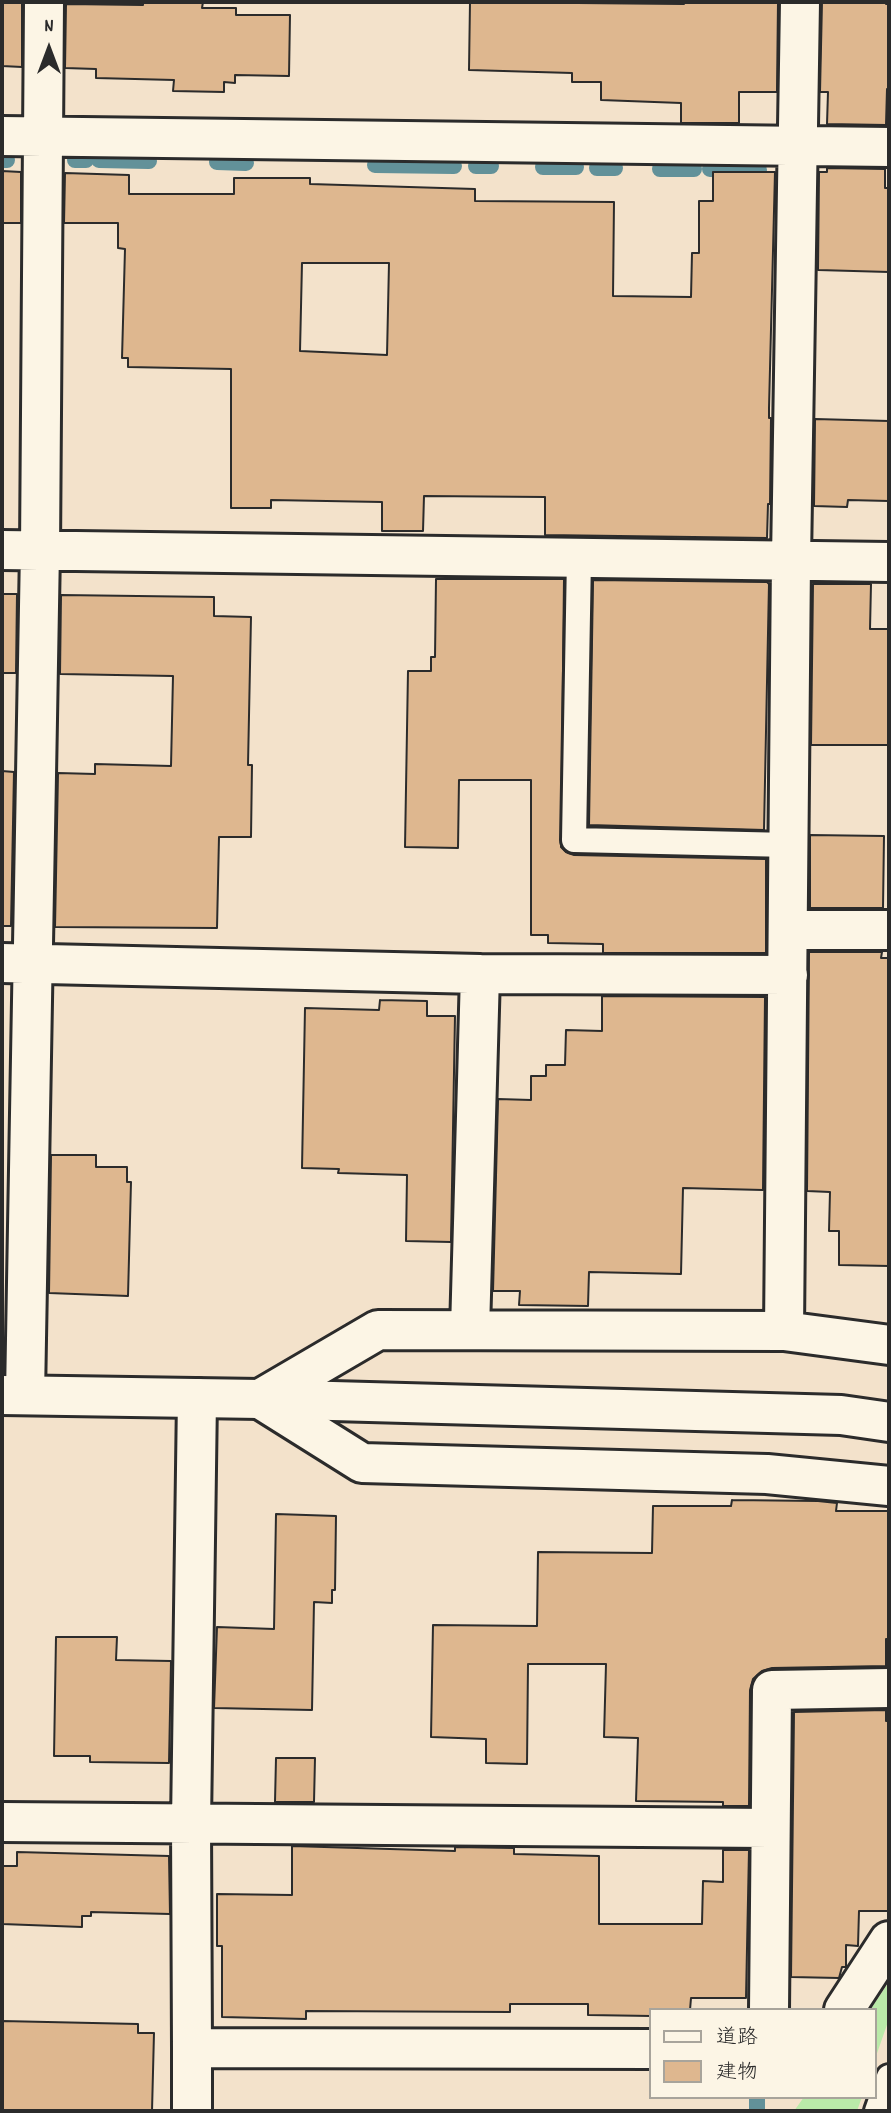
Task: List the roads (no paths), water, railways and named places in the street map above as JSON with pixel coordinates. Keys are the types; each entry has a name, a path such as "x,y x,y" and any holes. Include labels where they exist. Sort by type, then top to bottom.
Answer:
{"street":[{"path":"44,2 40,550 17,963 13,1395 841,1415 889,1422"},
{"path":"784,1331 791,561 800,146 800,2"},
{"path":"2,136 889,147"},
{"path":"2,550 889,562"},
{"path":"788,930 889,930"},
{"path":"17,963 480,974 788,975"},
{"path":"470,1330 480,974"},
{"path":"260,1399 377,1330 784,1331 889,1345"},
{"path":"192,2111 191,1823 197,1398"},
{"path":"260,1399 362,1463 767,1474 889,1486"},
{"path":"769,2008 772,1690 889,1688"},
{"path":"2,1822 769,1828"},
{"path":"845,2008 889,1941"},
{"path":"192,2048 650,2049"}],"lane":[{"path":"579,557 574,840 789,845"},
{"path":"877,2111 889,2077"}],"waterway":[{"path":"2,160 7,160"},
{"path":"75,160 86,160"},
{"path":"99,160 149,161"},
{"path":"217,162 246,163"},
{"path":"375,165 454,166"},
{"path":"476,166 491,166"},
{"path":"543,167 576,167"},
{"path":"597,168 615,168"},
{"path":"660,169 694,169"},
{"path":"710,169 759,170"},
{"path":"757,2099 757,2111"}]}
